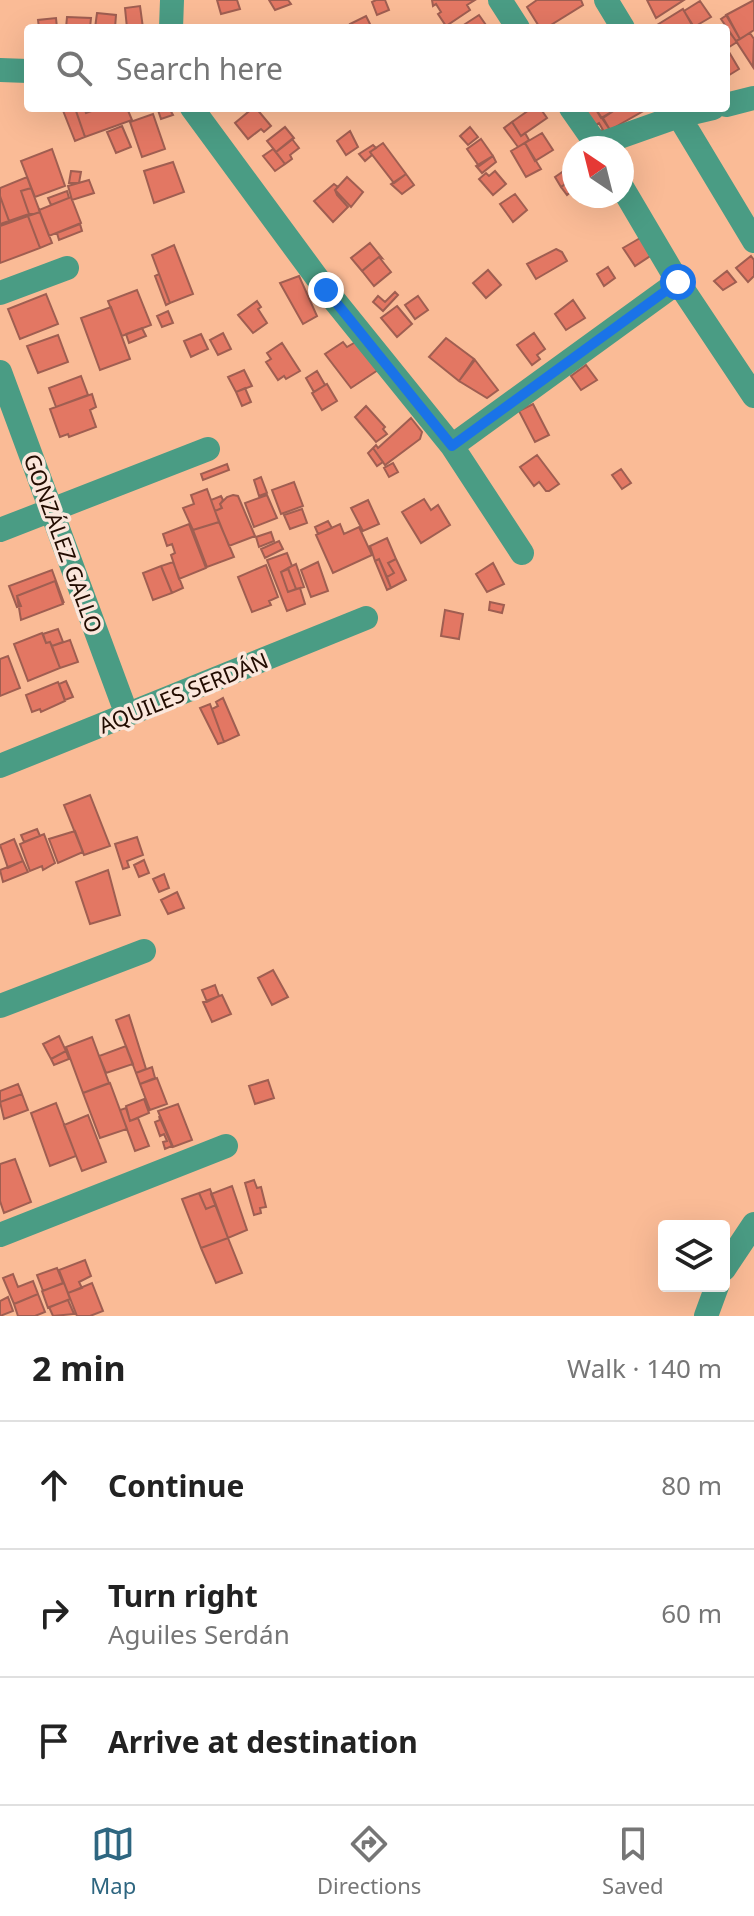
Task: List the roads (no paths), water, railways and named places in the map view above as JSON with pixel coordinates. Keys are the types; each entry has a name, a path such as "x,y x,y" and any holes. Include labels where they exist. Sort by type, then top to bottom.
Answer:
{"street":[{"path":"171,24 172,0"},
{"path":"500,0 515,24"},
{"path":"606,0 621,24"},
{"path":"0,70 24,71"},
{"path":"730,104 754,98"},
{"path":"195,112 326,290 452,446 522,553"},
{"path":"574,112 590,136"},
{"path":"623,136 677,112 754,241"},
{"path":"634,207 678,282 754,396"},
{"path":"0,293 67,268"},
{"path":"452,446 678,282"},
{"name":"GONZÁLEZ GALLO","path":"0,372 127,715"},
{"path":"0,530 208,449"},
{"name":"AQUILES SERDÁN","path":"0,766 366,618"},
{"path":"0,1006 144,951"},
{"path":"3,1234 226,1146"},
{"path":"730,1260 754,1224"},
{"path":"706,1316 715,1292"}]}
